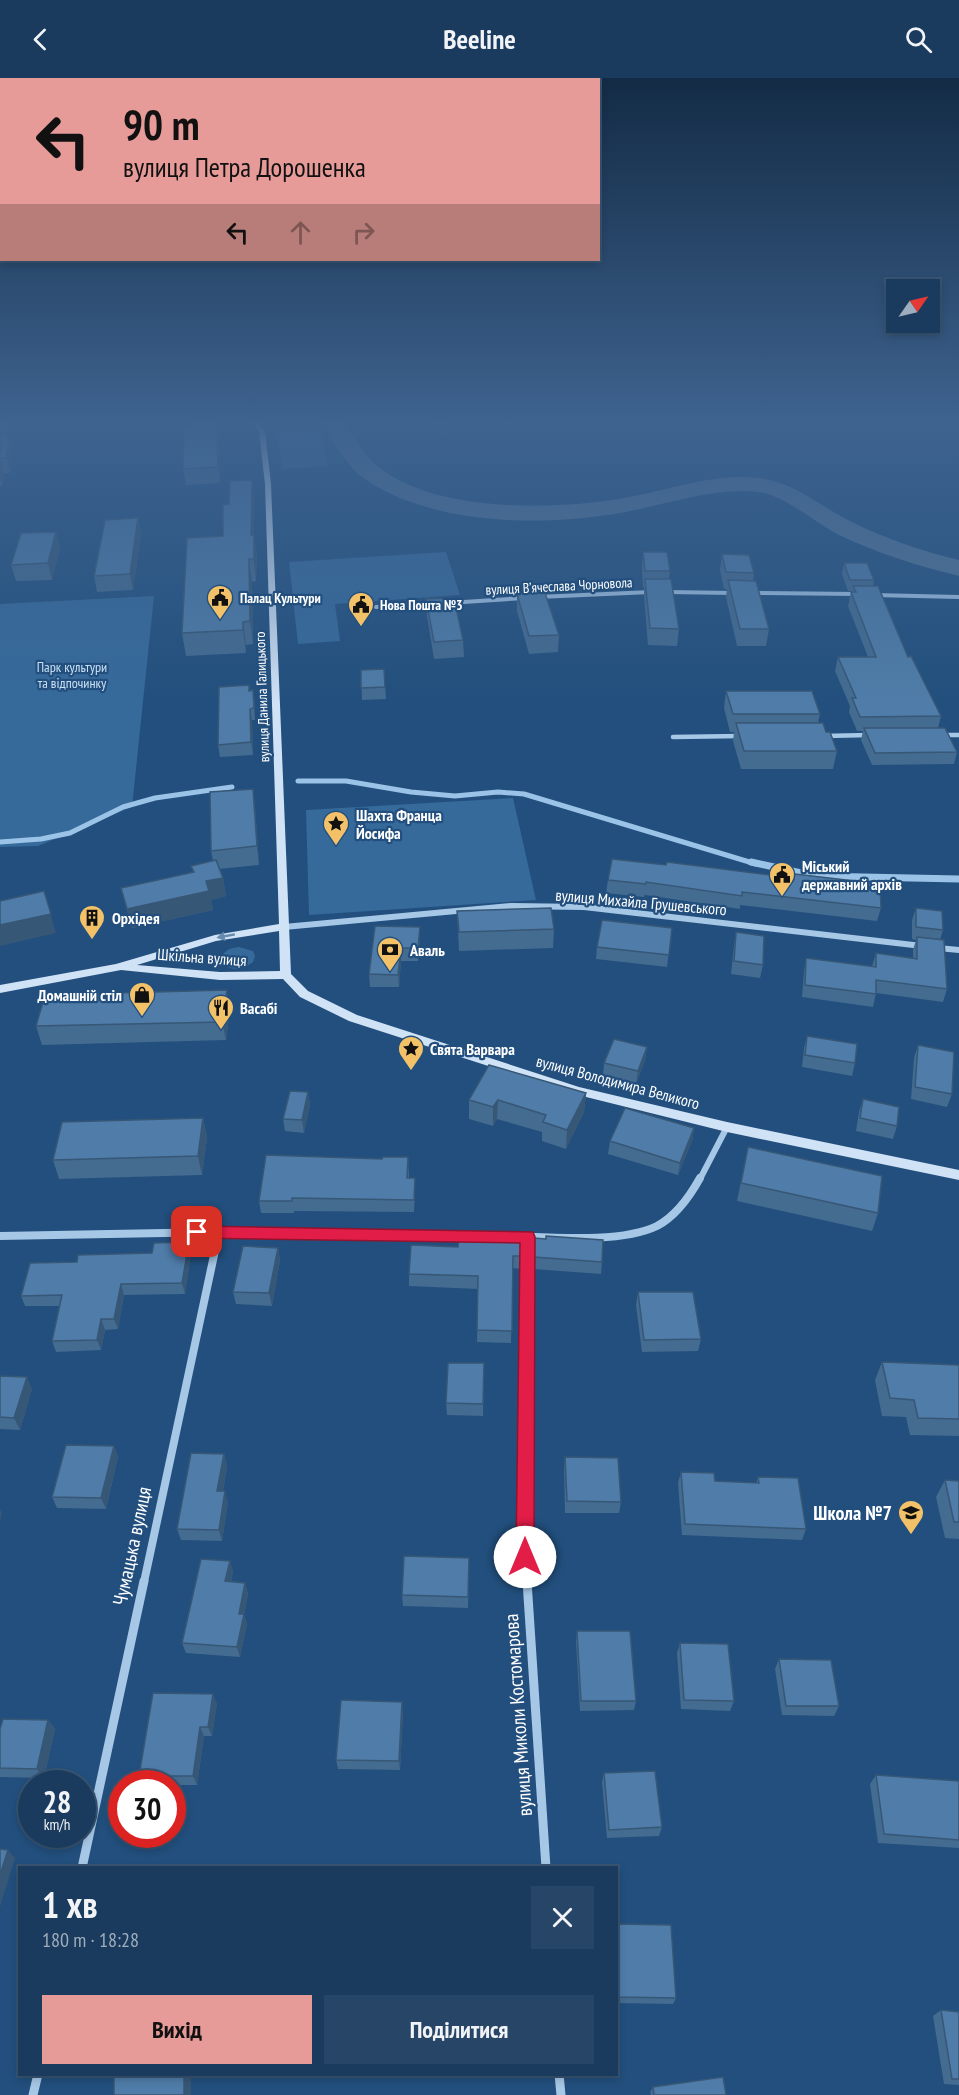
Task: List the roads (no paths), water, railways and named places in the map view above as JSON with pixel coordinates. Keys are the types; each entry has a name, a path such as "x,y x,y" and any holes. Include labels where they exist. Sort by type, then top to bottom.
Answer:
{"main road":[{"name":"вулиця Данила Галицького","path":"269,515 286,975"},
{"name":"Шкільна вулиця","path":"0,989 117,966 215,938 284,927"},
{"name":"Шкільна вулиця","path":"117,966 220,976 286,975"},
{"name":"вулиця Володимира Великого","path":"286,975 304,994 353,1018 578,1091 727,1127 959,1175"}],"street":[{"name":"вулиця Вʼячеслава Чорновола","path":"447,603 627,591 861,594"},
{"path":"872,595 959,597"},
{"path":"376,607 435,604"},
{"path":"816,736 876,735"},
{"path":"935,735 959,735"},
{"path":"673,737 744,736"},
{"name":"вулиця Михайла Грушевського","path":"284,927 512,906 584,907 924,946"},
{"path":"936,948 959,950"},
{"path":"492,1236 630,1235 659,1225 679,1208 694,1189 727,1127"},
{"path":"0,1236 219,1232 480,1236"},
{"name":"Чумацька вулиця","path":"82,1866 219,1232"},
{"name":"вулиця Миколи Костомарова","path":"527,1237 525,1557 546,1866"},
{"path":"33,2095 38,2076"},
{"path":"560,2076 561,2095"}],"waterway":[{"path":"822,515 846,529 877,542 959,568"},
{"path":"298,781 346,781 411,792 455,796 498,792 524,794 756,864"},
{"path":"0,842 41,839 70,833 123,807 155,798 232,787"},
{"path":"751,862 815,876 959,879"}],"place":[{"name":"Палац Культури","path":"220,621"},
{"name":"Нова Пошта №3","path":"361,628"},
{"name":"Шахта Франца Йосифа","path":"336,847"},
{"name":"Міський державний архів","path":"782,898"},
{"name":"Орхідея","path":"92,941"},
{"name":"Аваль","path":"390,973"},
{"name":"Домашній стіл","path":"142,1018"},
{"name":"Васабі","path":"221,1031"},
{"name":"Свята Варвара","path":"411,1072"},
{"name":"Школа №7","path":"911,1536"}],"park label":[{"name":"Парк культури та відпочинку","path":"72,676"}]}
